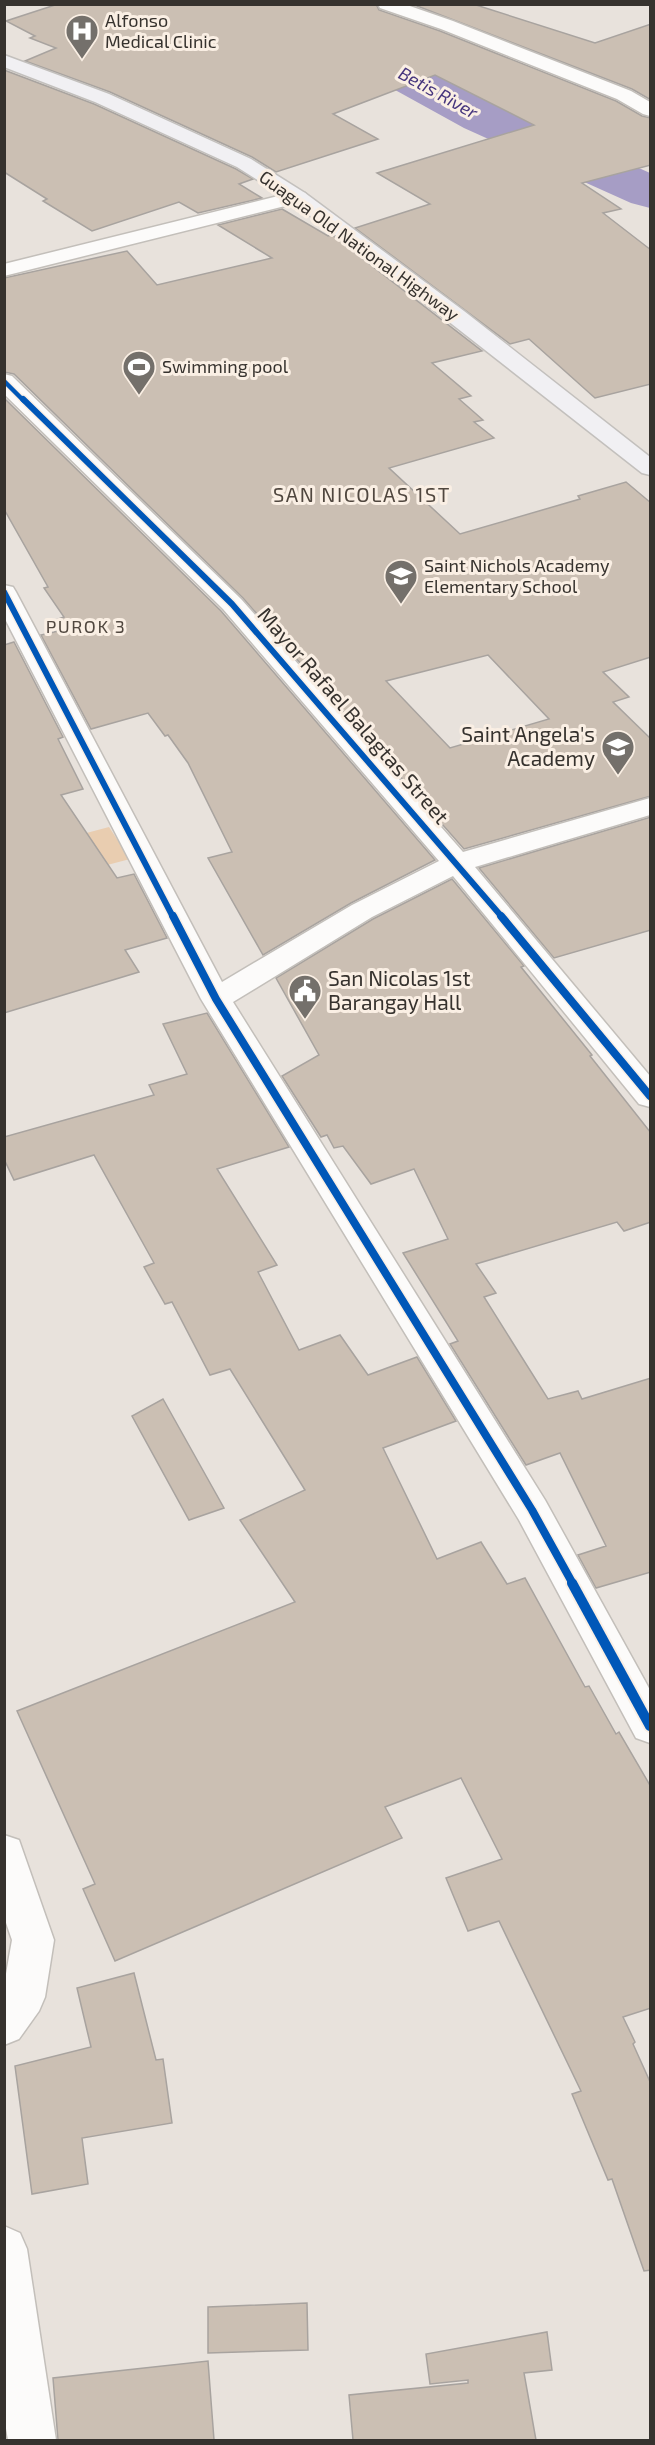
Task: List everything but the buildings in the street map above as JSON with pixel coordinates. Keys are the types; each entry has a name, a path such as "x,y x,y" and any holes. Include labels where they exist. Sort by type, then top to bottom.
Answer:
{"main road":[{"name":"Guagua Old National Highway","path":"4,60 102,98 243,163 298,197 456,316 651,468"}],"street":[{"path":"386,4 447,25 602,86 651,110"},
{"path":"4,270 298,197"},
{"name":"Mayor Rafael Balagtas Street","path":"4,381 232,604 457,863 651,1096"},
{"path":"4,592 216,999 532,1510 651,1726"},
{"path":"216,999 362,910 457,863 651,806"},
{"path":"4,1852 33,1940 24,1997 4,2025"},
{"path":"4,2249 32,2440"}],"shaded area":[{"path":"109,827 130,859 20,888 4,855"}],"waterway":[{"name":"Betis River","path":"307,32 356,49 482,117 650,192"}],"cycle path":[{"path":"4,381 232,604 457,863 650,1096"},
{"path":"4,592 216,999 532,1510 650,1726"}],"place":[{"name":"Alfonso Medical Clinic","path":"82,60"},
{"name":"Swimming pool","path":"139,396"},
{"name":"Saint Nichols Academy Elementary School","path":"401,605"},
{"name":"Saint Angela's Academy","path":"618,776"},
{"name":"San Nicolas 1st Barangay Hall","path":"305,1020"}],"district":[{"name":"SAN NICOLAS 1ST","path":"362,495"},
{"name":"PUROK 3","path":"86,627"}]}
